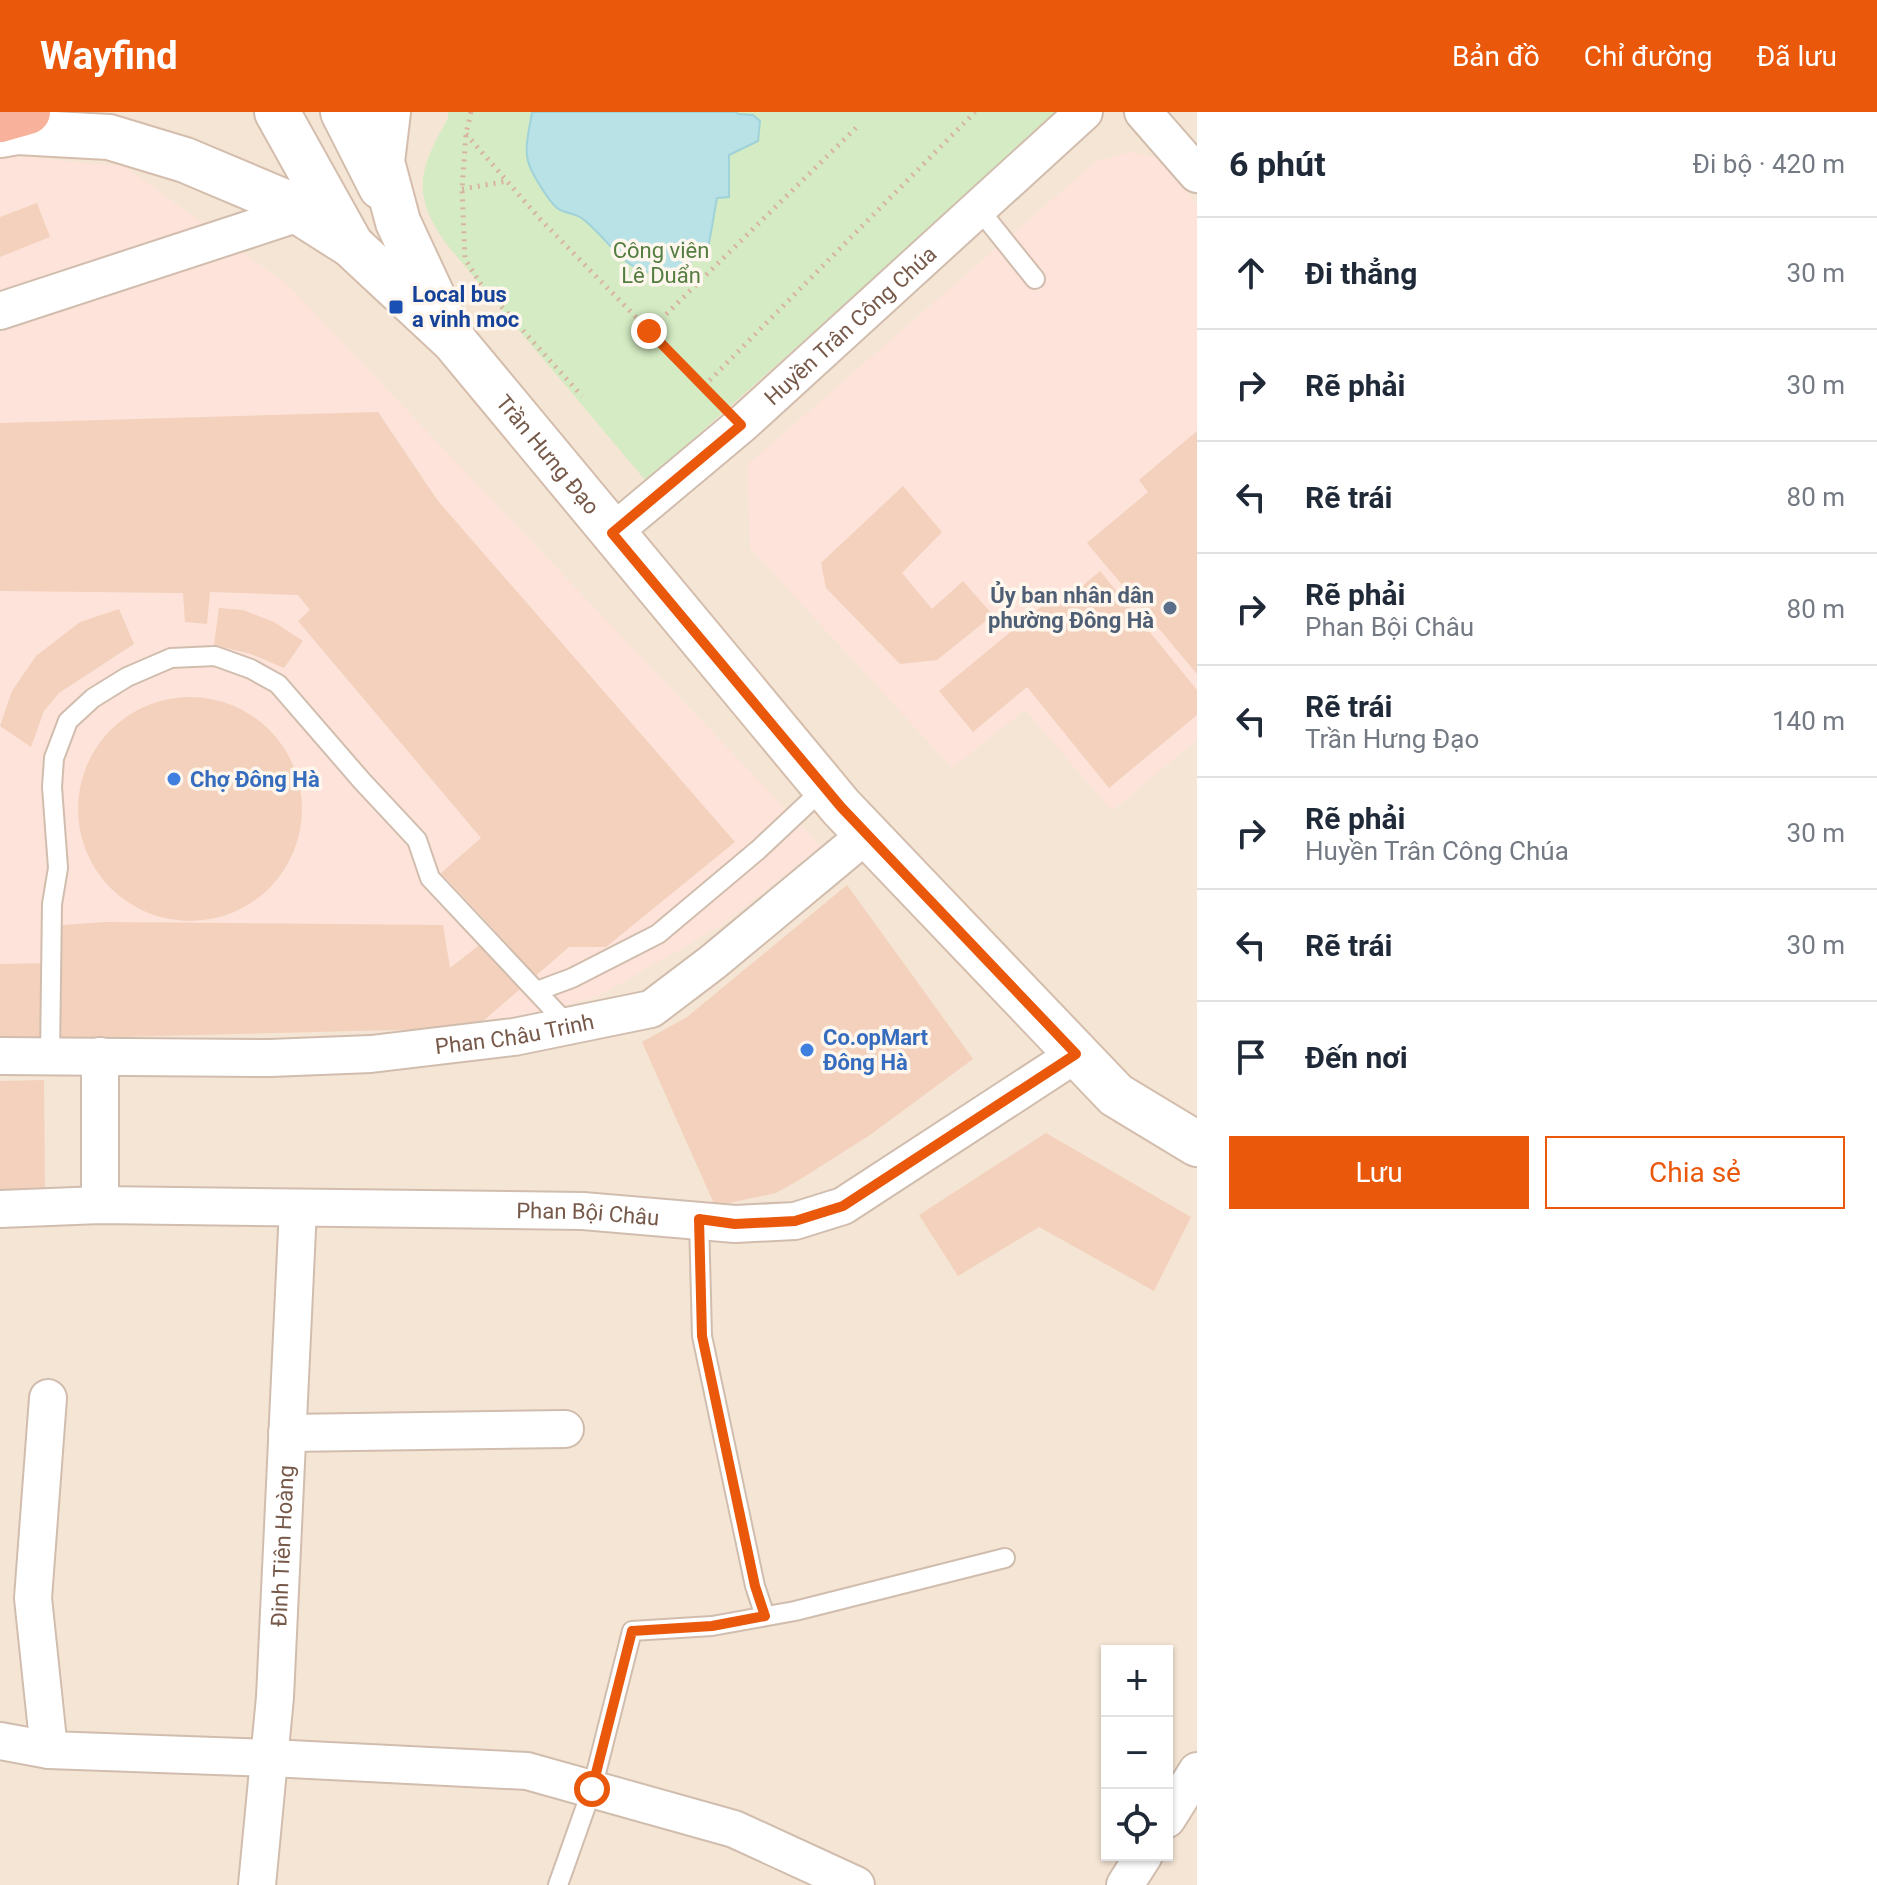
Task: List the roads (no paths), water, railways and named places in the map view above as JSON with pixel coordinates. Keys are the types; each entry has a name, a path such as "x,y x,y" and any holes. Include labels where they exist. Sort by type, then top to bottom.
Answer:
{"highway":[{"path":"0,120 28,112"}],"main road":[{"path":"277,112 351,245"},
{"path":"343,112 454,341"},
{"path":"388,112 382,162 398,222"},
{"name":"Trần Hưng Đạo","path":"0,135 17,132 109,137 185,160 280,200 351,245 454,341 824,788 867,834 1116,1095 1197,1144"}],"street":[{"name":"Huyền Trân Công Chúa","path":"612,533 741,425 1084,112"},
{"path":"1143,112 1197,174"},
{"path":"0,311 299,213"},
{"name":"Phan Châu Trinh","path":"0,1056 270,1058 371,1054 514,1037 651,1009 713,962 867,834"},
{"name":"Phan Bội Châu","path":"0,1209 100,1205 583,1211 735,1224 795,1221 843,1206 1076,1054"},
{"path":"100,1056 100,1205"},
{"name":"Đinh Tiên Hoàng","path":"257,1885 270,1758 298,1208"},
{"path":"48,1398 33,1598 49,1750"},
{"path":"287,1433 565,1429"},
{"path":"0,1741 49,1750 527,1771 734,1829 856,1885"},
{"path":"1173,1809 1197,1771"},
{"path":"1125,1885 1140,1861"}],"lane":[{"path":"978,208 1035,279"},
{"path":"50,1056 52,904 58,868 52,787 54,758 68,721 93,698 127,677 171,658 215,656 251,669 278,684 417,840 430,878 568,1025"},
{"path":"537,991 572,978 658,934 758,850 824,788"},
{"path":"699,1219 702,1336 755,1586 765,1616"},
{"path":"558,1885 592,1789 632,1631 712,1626 795,1611 1005,1558"}],"water":[{"path":"532,112 737,112 753,115 760,121 758,141 729,155 729,197 717,198 708,249 683,266 668,272 653,273 632,266 588,223 559,210 549,199 528,161 527,143"}],"place":[{"name":"Local bus a vinh moc","path":"396,307"},
{"name":"Ủy ban nhân dân phường Đông Hà","path":"1170,608"},
{"name":"Chợ Đông Hà","path":"174,779"},
{"name":"Co.opMart Đông Hà","path":"807,1050"}],"park label":[{"name":"Công viên Lê Duẩn","path":"661,262"}]}
